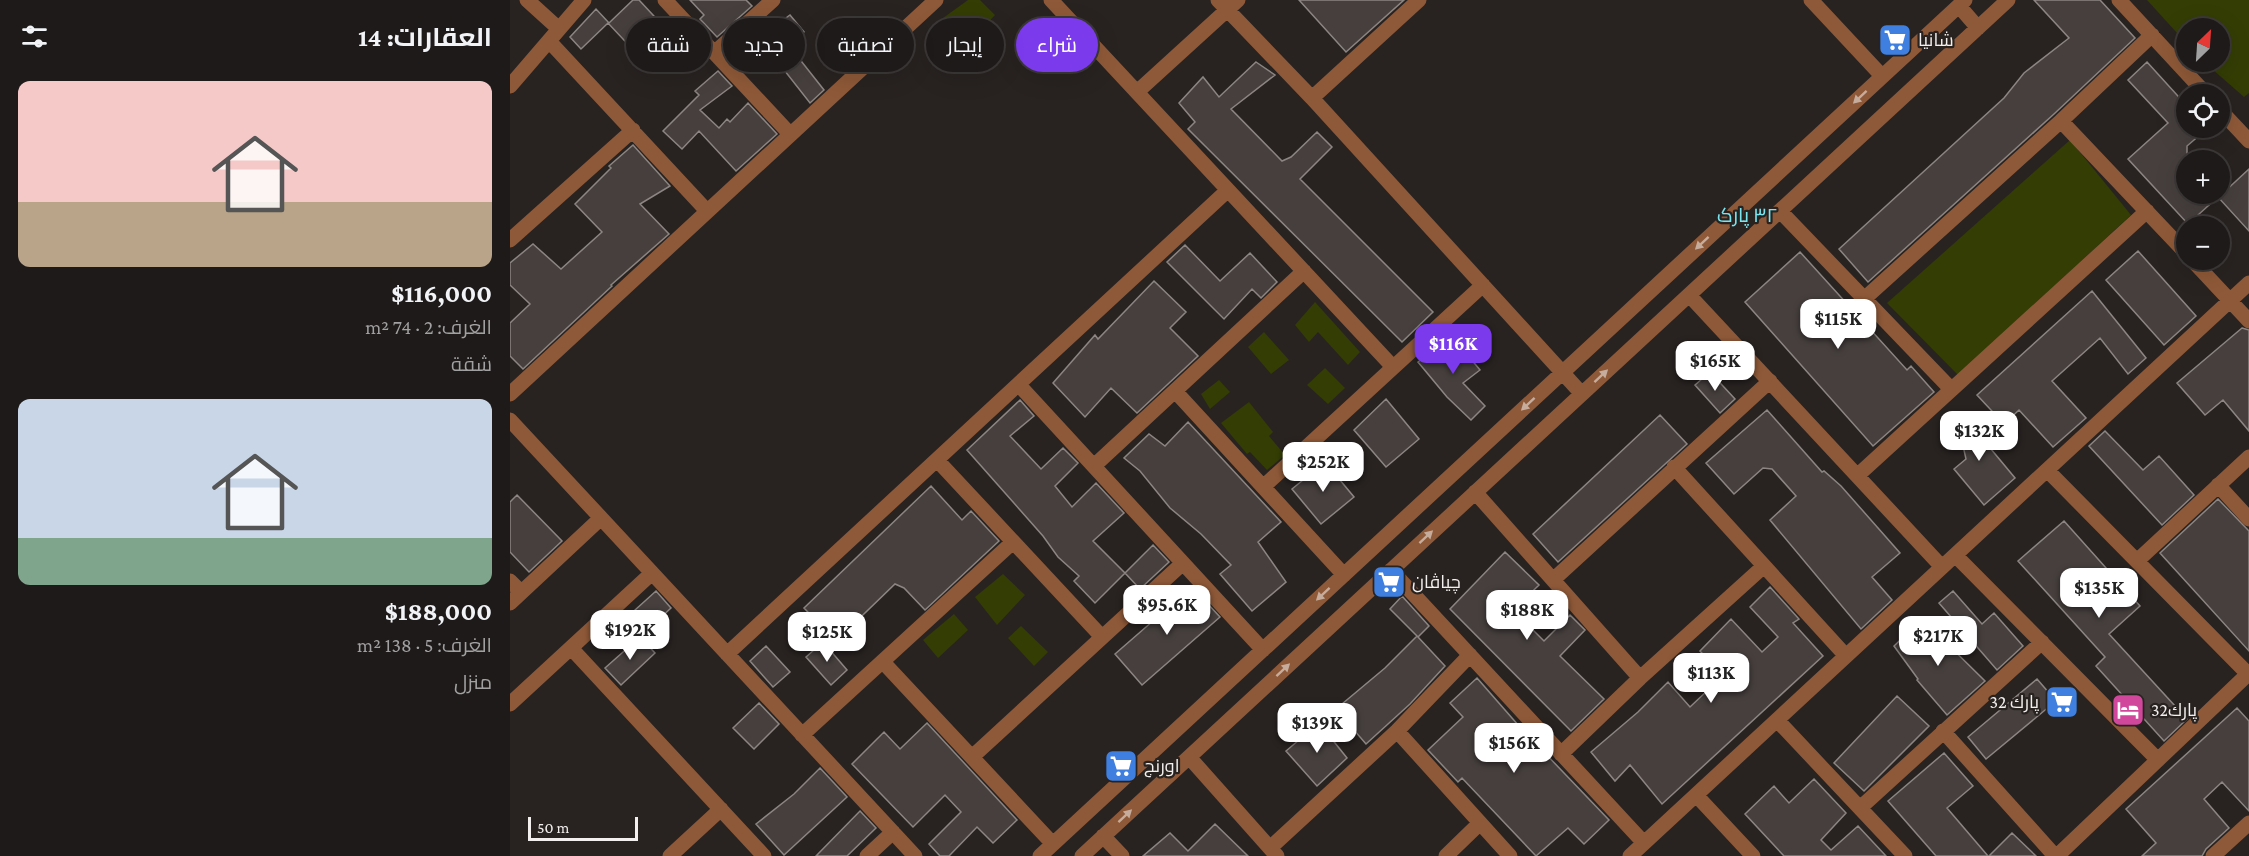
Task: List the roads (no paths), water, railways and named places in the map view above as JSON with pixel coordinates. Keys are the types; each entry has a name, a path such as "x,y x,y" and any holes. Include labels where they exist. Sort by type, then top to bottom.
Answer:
{"street":[{"path":"527,0 633,130 707,211"},
{"path":"510,86 584,0"},
{"path":"664,0 790,134"},
{"path":"714,53 773,0"},
{"path":"510,394 936,0"},
{"path":"1051,0 1393,368"},
{"path":"1312,98 1419,0"},
{"path":"1811,0 1882,76"},
{"path":"1082,856 2008,0"},
{"path":"2119,0 2197,84"},
{"path":"1137,92 1228,3 1582,393"},
{"path":"1040,856 1962,3 1978,28"},
{"path":"1864,299 2061,121 2151,35"},
{"path":"2230,118 2246,132"},
{"path":"2061,121 2176,242"},
{"path":"510,240 633,130"},
{"path":"727,654 1228,190"},
{"path":"1780,211 1951,389"},
{"path":"1858,475 2147,211"},
{"path":"2201,270 2249,321"},
{"path":"1095,465 1304,271"},
{"path":"1630,856 2249,283"},
{"path":"1263,487 1483,285"},
{"path":"1689,295 1942,567"},
{"path":"1554,579 1770,381"},
{"path":"1019,385 1263,650"},
{"path":"1175,391 1344,575"},
{"path":"510,420 915,856"},
{"path":"2138,560 2249,457"},
{"path":"937,460 1102,637"},
{"path":"1674,467 1846,656"},
{"path":"1943,731 2056,856 2249,674 2047,470"},
{"path":"2218,486 2249,519"},
{"path":"1475,492 1640,678"},
{"path":"510,580 516,598 601,518"},
{"path":"802,735 1013,542"},
{"path":"1955,555 2158,760"},
{"path":"972,757 1183,563"},
{"path":"1561,754 1640,678 1764,566"},
{"path":"1391,570 1644,843"},
{"path":"510,704 652,573"},
{"path":"1860,808 2042,642"},
{"path":"571,648 764,856"},
{"path":"1189,757 1273,852 1397,731 1470,655"},
{"path":"883,662 1053,844"},
{"path":"1777,720 1905,856"},
{"path":"1397,731 1510,856"},
{"path":"1122,781 1142,800"},
{"path":"1696,795 1753,856"},
{"path":"670,856 721,809"},
{"path":"1446,856 1480,823"},
{"path":"2213,856 2249,823"},
{"path":"867,856 893,832"},
{"path":"1104,836 1122,856"}],"place":[{"name":"شانيا","path":"1895,40"},
{"name":"چياڤان","path":"1389,582"},
{"name":"32 پارك","path":"2062,702"},
{"name":"32پارك","path":"2128,710"},
{"name":"اورنج","path":"1121,766"}],"district":[{"name":"٣٢ پارک","path":"1747,215"}]}
